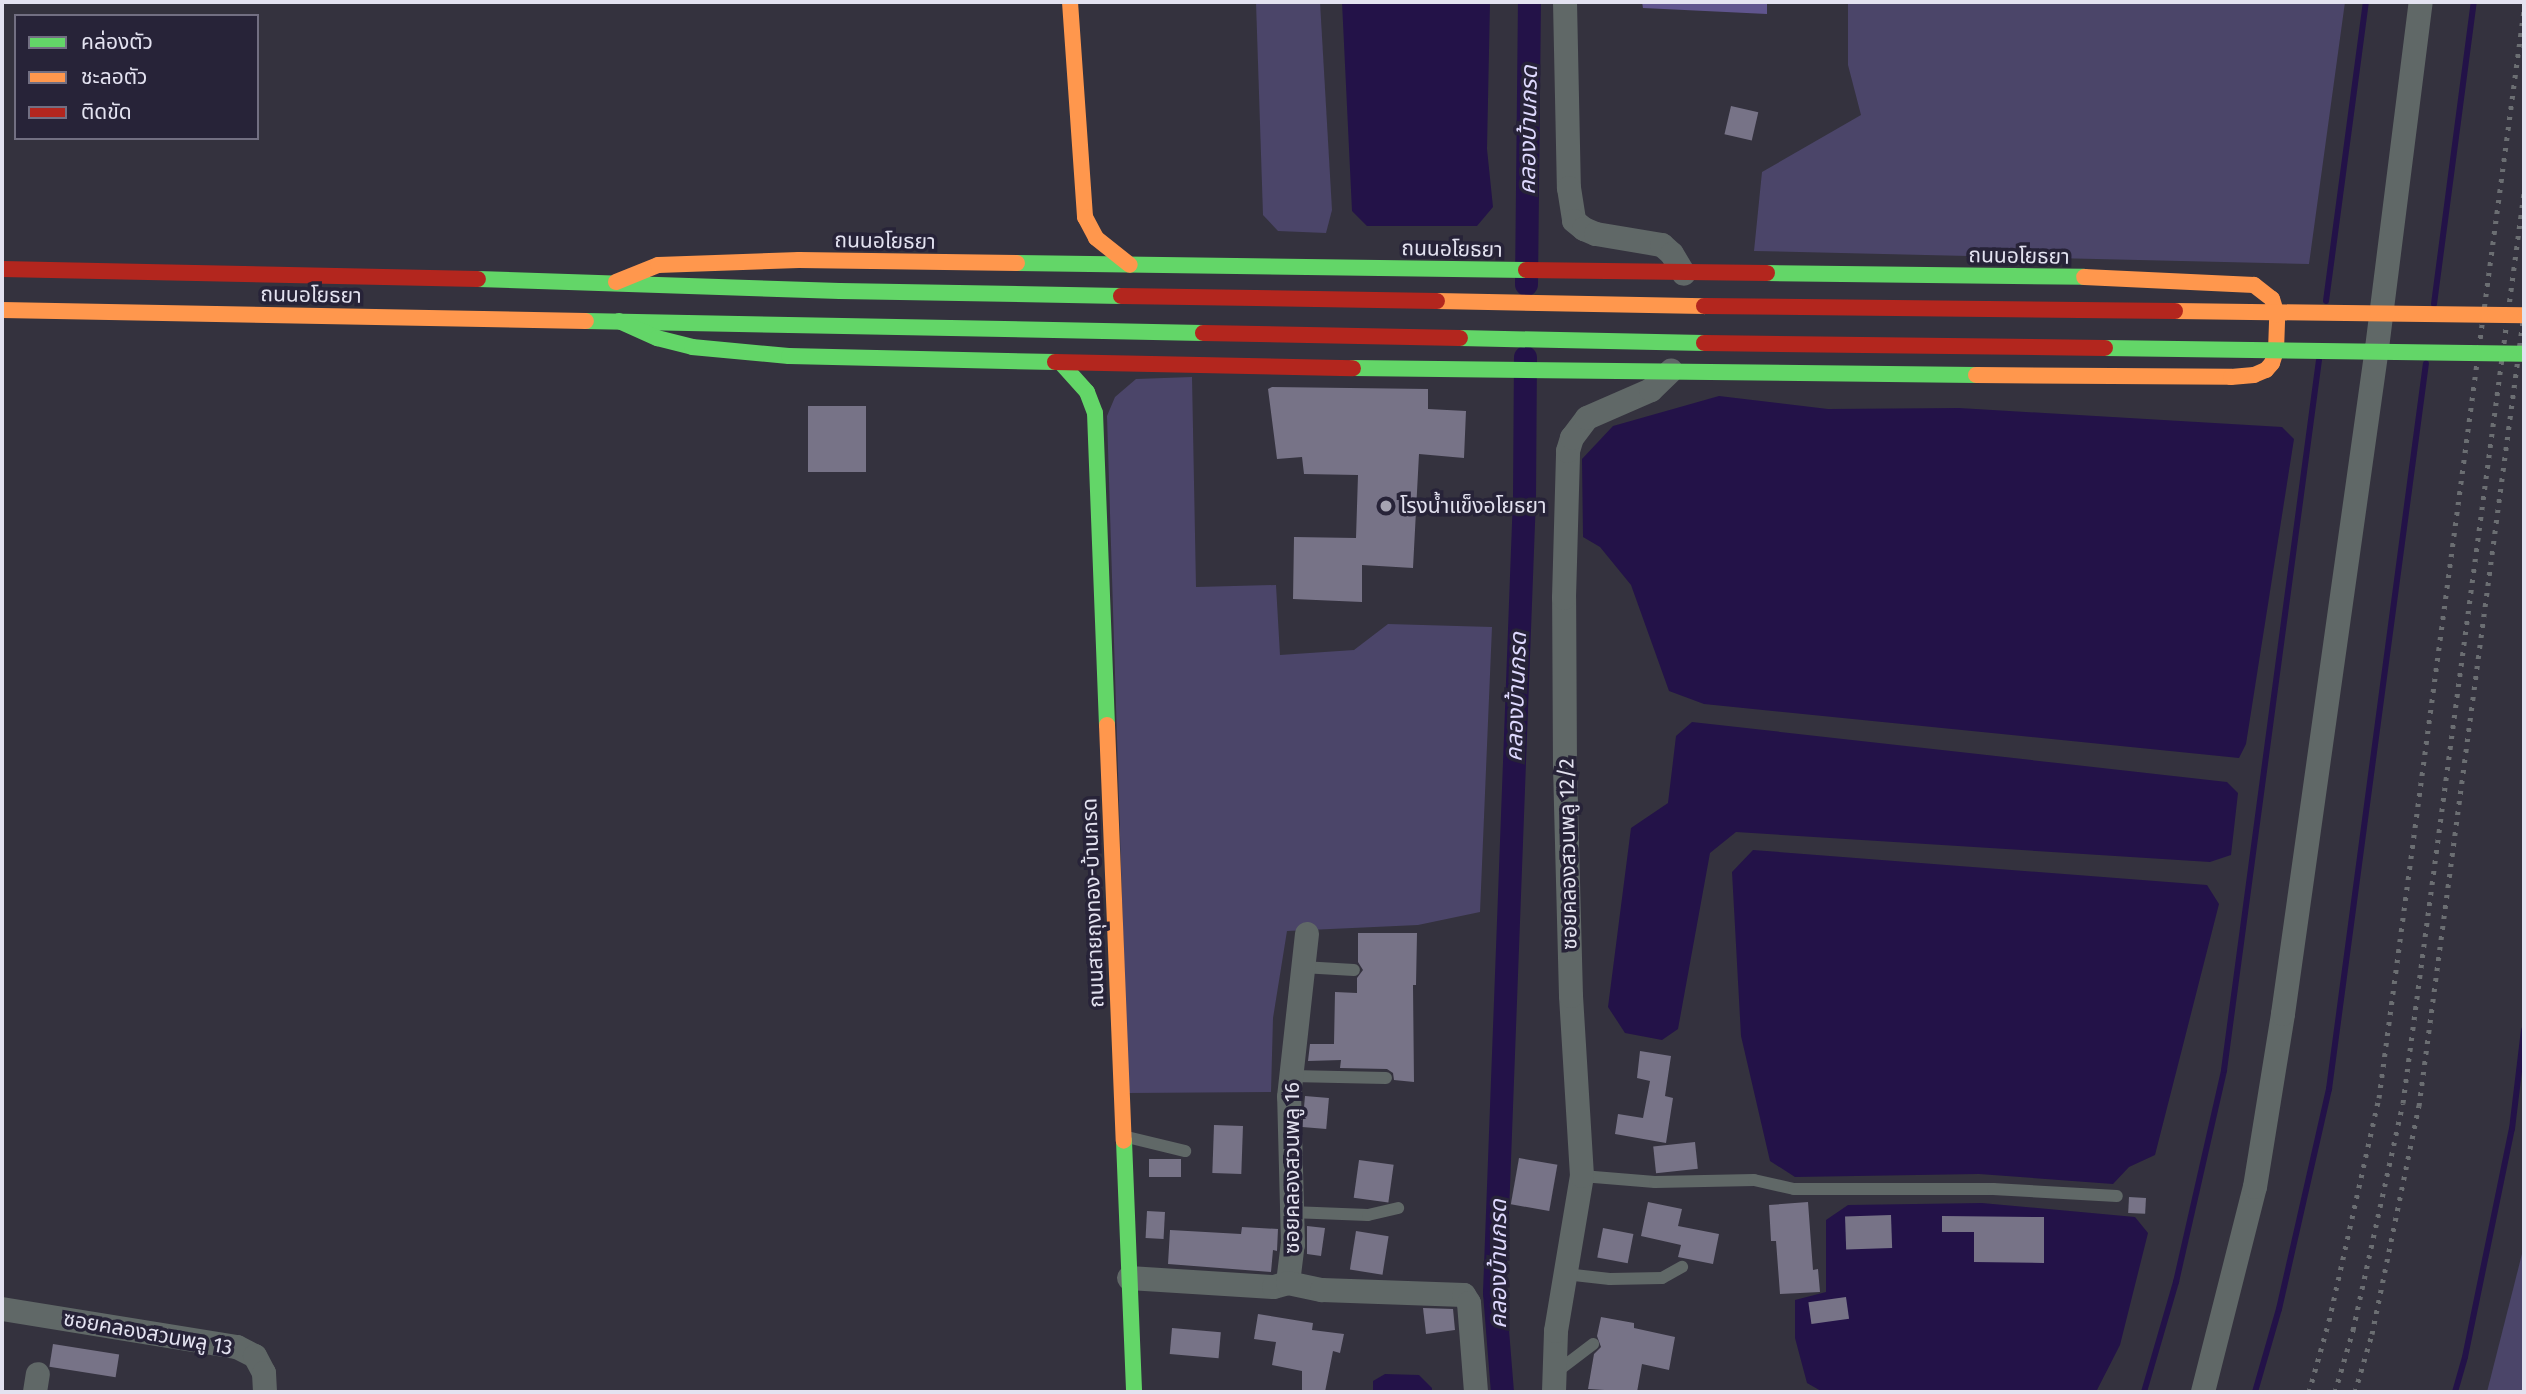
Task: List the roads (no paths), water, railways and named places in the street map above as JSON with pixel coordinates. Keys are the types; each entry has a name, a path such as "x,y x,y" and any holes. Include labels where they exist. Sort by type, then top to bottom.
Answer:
{"main road":[{"path":"1070,2 1085,217 1096,238 1111,253 1130,265"},
{"path":"1042,264 1072,242 1085,217"},
{"name":"ถนนอโยธยา","path":"616,282 658,265 799,260 2229,281 2254,285 2272,299 2277,315 2276,351 2266,370 2231,377 1132,365 789,356 692,347 657,338 619,321"},
{"name":"ถนนอโยธยา","path":"2,269 616,282 840,291 1704,306 2524,315"},
{"name":"ถนนอโยธยา","path":"2,310 1572,338 1704,343 2524,354"},
{"name":"ถนนสายถุงทอง-บ้านกรด","path":"1060,363 1081,383 1095,413 1133,1392"},
{"path":"1115,377 1132,365"},
{"name":"ถนนสายถุงทอง-บ้านกรด","path":"1095,413 1103,392"}],"street":[{"path":"1565,2 1569,188 1574,220 1584,229 1596,234 1662,245 1672,254 1684,274"},
{"path":"2203,1392 2255,1187 2283,1014 2377,348 2421,2"},
{"name":"ซอยคลองสวนพลู 12/2","path":"1554,1382 1556,1331 1582,1177 1571,996 1566,781 1564,598 1568,451 1572,438 1587,418 1632,401 1651,390 1671,371"},
{"name":"ซอยคลองสวนพลู 16","path":"1129,1278 1274,1287 1288,1283 1293,1245 1291,1076 1307,934"},
{"path":"1288,1283 1322,1290 1464,1295 1469,1303 1476,1392"},
{"name":"ซอยคลองสวนพลู 13","path":"2,1309 237,1347 255,1356 264,1373 265,1392"}],"lane":[{"path":"1302,967 1354,970"},
{"path":"1291,1076 1386,1078"},
{"path":"1123,1136 1185,1151"},
{"path":"1582,1177 1655,1182 1754,1180 1794,1189 1993,1189 2117,1196"},
{"path":"1291,1212 1368,1215 1398,1209"},
{"path":"1565,1273 1610,1279 1662,1278 1682,1267"},
{"path":"1554,1382 1593,1345"}],"waterway":[{"name":"คลองบ้านกรด","path":"1526,284 1529,2"},
{"path":"2326,301 2366,2"},
{"path":"2434,304 2474,2"},
{"name":"คลองบ้านกรด","path":"1502,1392 1494,1292 1524,497 1525,357"},
{"path":"2144,1392 2176,1282 2224,1070 2319,360"},
{"path":"2255,1392 2279,1309 2329,1089 2426,363"},
{"path":"2455,1392 2465,1357 2512,1129 2524,1030"}],"railway":[{"path":"2309,1392 2329,1321 2379,1098 2524,10"},
{"path":"2335,1392 2353,1330 2403,1103 2524,192"},
{"path":"2355,1392 2372,1334 2419,1106 2524,313"}],"place":[{"name":"โรงน้ำแข็งอโยธยา","path":"1386,506"}]}
